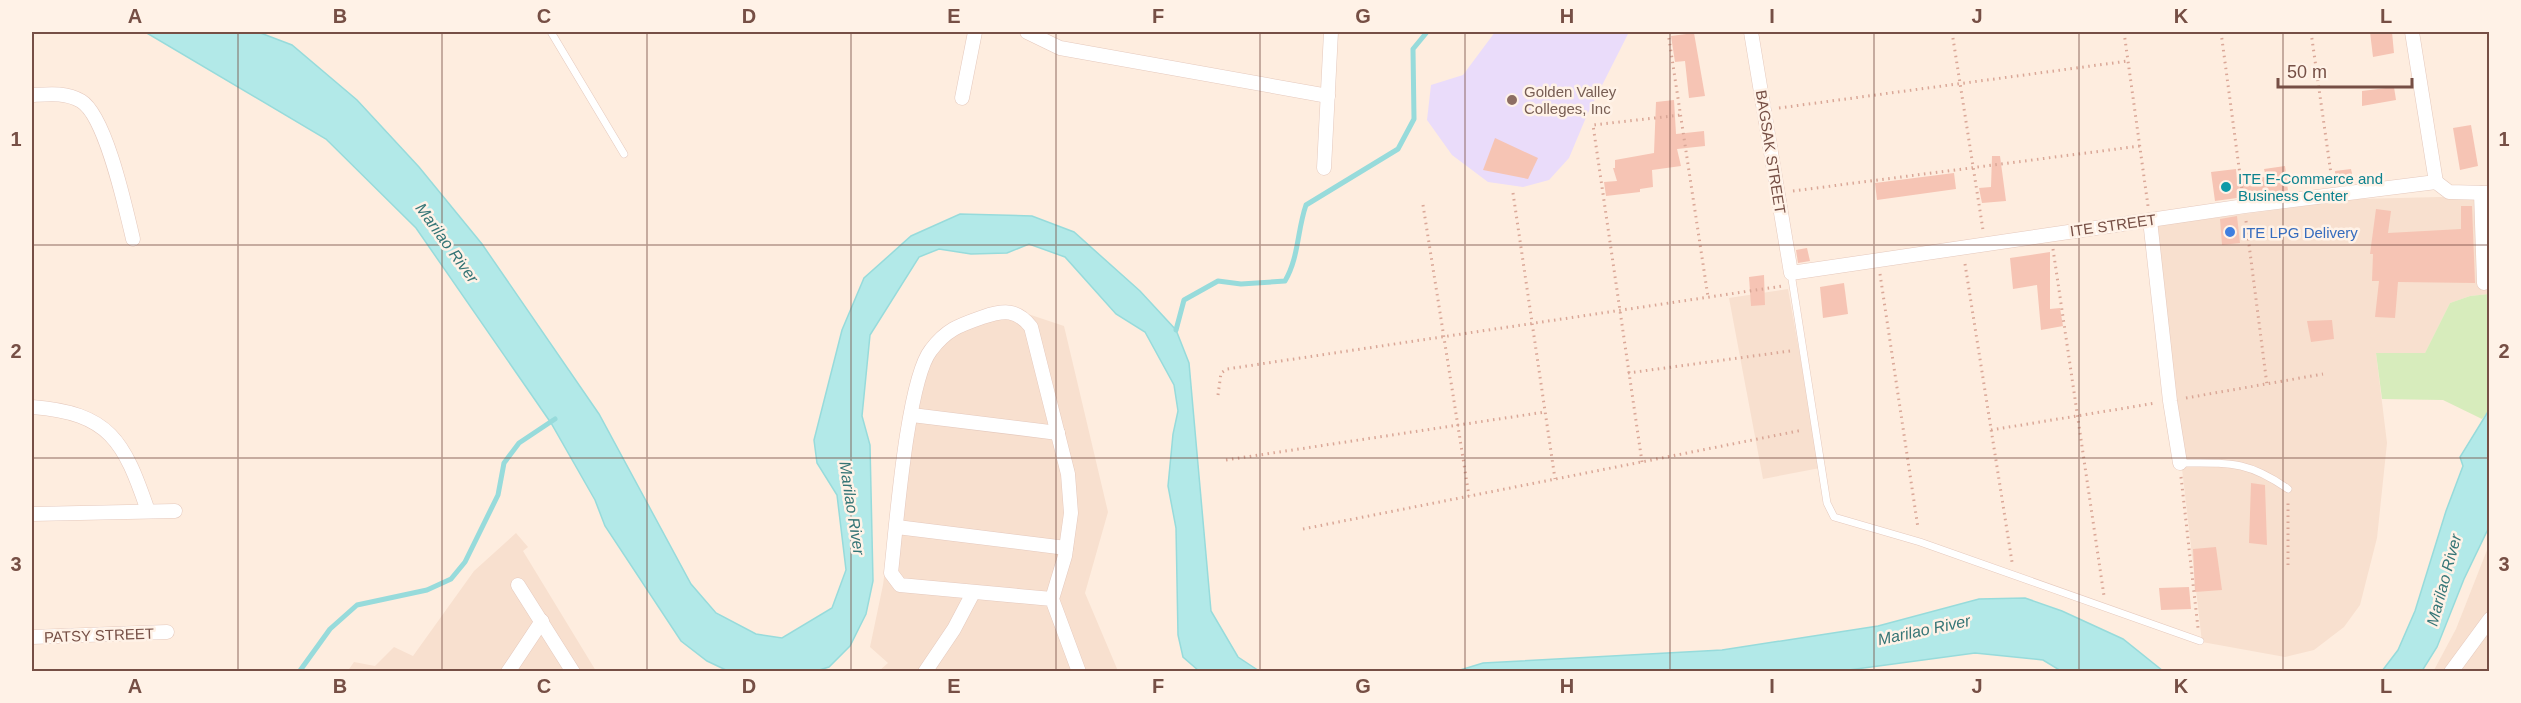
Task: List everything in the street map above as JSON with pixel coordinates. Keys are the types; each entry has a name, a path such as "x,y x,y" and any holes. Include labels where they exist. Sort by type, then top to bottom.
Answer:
{"street":[{"path":"962,98 975,32"},
{"path":"1027,32 1060,48 1328,96"},
{"path":"1324,168 1330,32"},
{"name":"BAGSAK STREET","path":"1751,32 1792,279"},
{"path":"2412,32 2436,182 2449,192 2485,193 2484,283"},
{"path":"32,95 61,93 82,102 92,113 106,143 133,239"},
{"name":"ITE STREET","path":"1792,279 1878,260 1963,247 2245,206 2436,182"},
{"path":"2150,220 2170,401 2180,463"},
{"path":"1052,599 900,585 891,573 916,384 929,351 952,327 1008,311 1021,315 1031,327 1068,474 1071,513 1066,548 1052,599 1079,672"},
{"path":"32,407 71,411 104,428 131,465 148,512"},
{"path":"912,415 1058,433"},
{"path":"32,514 175,511"},
{"path":"897,527 1066,548"},
{"path":"518,585 573,672"},
{"path":"926,672 954,629 973,593"},
{"path":"2451,672 2490,619"},
{"path":"508,672 542,621"},
{"name":"PATSY STREET","path":"32,637 167,632"}],"lane":[{"path":"551,32 624,154"},
{"path":"1792,279 1828,509 1834,517 1920,542 2199,641"},
{"path":"2180,463 2241,464 2257,469 2288,489"}],"path":[{"path":"1668,32 1708,297"},
{"path":"1952,32 1985,244"},
{"path":"2124,32 2150,220"},
{"path":"2221,32 2267,385"},
{"path":"2312,32 2334,195"},
{"path":"1764,110 2128,61"},
{"path":"1642,462 1618,311 1593,125 1681,115"},
{"path":"1777,193 2140,146"},
{"path":"1513,193 1555,479"},
{"path":"1423,205 1469,496"},
{"path":"2051,234 2105,607"},
{"path":"1963,247 2014,576"},
{"path":"1878,260 1920,542"},
{"path":"1218,395 1221,374 1227,369 1708,297 1792,279"},
{"path":"1628,373 1804,350"},
{"path":"1991,430 2323,374"},
{"path":"1226,460 1545,412"},
{"path":"1303,528 1817,428"},
{"path":"2180,463 2199,641"},
{"path":"2288,489 2288,565"}],"shaded area":[{"name":"Golden Valley Colleges, Inc","path":"1495,32 1629,32 1587,115 1569,158 1549,180 1523,187 1488,182 1452,155 1427,120 1431,85 1463,75"},
{"path":"2489,198 2489,294 2470,296 2450,303 2425,353 2376,353 2387,443 2377,538 2360,605 2344,627 2314,650 2285,657 2202,642 2154,226 2358,199"},
{"path":"1788,289 1820,468 1763,479 1729,298"},
{"path":"1022,312 1064,326 1108,512 1085,593 1118,671 879,671 888,663 870,647 883,585 906,413 925,346 951,323"},
{"path":"516,533 528,547 523,551 596,671 347,672 354,662 375,666 394,647 413,656 474,571"},
{"path":"2489,545 2489,671 2433,672 2456,629"}],"green space":[{"path":"2489,294 2489,410 2482,419 2443,400 2382,399 2376,353 2425,353 2450,303 2470,296"}],"water":[{"name":"Marilao River","path":"145,32 258,32 292,45 357,100 419,167 482,244 599,414 691,584 716,613 756,634 782,638 832,608 846,570 837,495 817,463 814,440 842,330 864,278 911,236 960,214 1032,216 1074,232 1140,291 1176,330 1189,363 1211,611 1238,657 1259,671 1199,671 1183,657 1178,635 1176,528 1168,486 1173,434 1178,411 1174,385 1145,332 1116,314 1065,257 1029,244 1007,253 971,254 939,249 919,257 870,335 862,416 870,445 873,581 866,614 850,646 829,667 816,671 728,671 707,661 681,641 605,526 595,500 551,423 416,228 326,139"},
{"name":"Marilao River","path":"2489,410 2489,527 2464,579 2437,647 2422,671 2382,671 2398,650 2415,611 2446,511 2463,466 2460,457"},
{"name":"Marilao River","path":"2025,598 2062,611 2123,639 2163,671 2061,671 2043,660 1975,653 1834,672 1457,671 1483,663 1722,650 1878,626 1979,599"}],"building":[{"path":"2370,32 2392,32 2394,53 2373,57"},
{"path":"1694,33 1705,96 1689,98 1685,61 1675,62 1671,36"},
{"path":"2394,87 2396,100 2362,106 2362,91"},
{"path":"1674,100 1676,134 1704,131 1705,146 1677,149 1681,166 1652,170 1653,187 1640,189 1640,192 1606,196 1604,182 1617,181 1613,168 1615,168 1615,160 1654,153 1656,102"},
{"path":"2471,125 2478,166 2460,170 2453,128"},
{"path":"1495,138 1538,158 1528,179 1483,170"},
{"path":"1992,156 2000,156 2006,201 1982,203 1979,188 1991,187"},
{"path":"2285,166 2288,191 2215,201 2211,172 2236,169 2237,179 2266,177 2264,169"},
{"path":"2351,169 2354,183 2335,185 2335,171"},
{"path":"1954,173 1956,189 1877,200 1875,183"},
{"path":"2461,206 2472,206 2475,283 2398,282 2395,318 2375,317 2379,281 2372,281 2373,254 2370,254 2376,209 2391,211 2388,233 2461,229"},
{"name":"ITE LPG Delivery","path":"2237,216 2240,243 2222,245 2220,219"},
{"path":"1807,248 1810,261 1798,263 1796,250"},
{"path":"2050,252 2050,309 2060,308 2063,326 2041,330 2037,285 2013,289 2010,258"},
{"path":"1764,275 1765,305 1751,306 1749,277"},
{"path":"1844,283 1848,314 1823,318 1820,287"},
{"path":"2332,320 2334,339 2311,342 2307,321"},
{"path":"2251,483 2265,485 2267,545 2249,543"},
{"path":"2216,547 2222,590 2195,592 2193,549"},
{"path":"2189,587 2191,609 2161,610 2159,588"}],"waterway":[{"path":"1176,330 1184,300 1218,281 1241,284 1285,281 1293,263 1306,205 1398,149 1414,119 1413,49 1427,32"},
{"path":"299,672 330,629 357,605 427,590 451,579 465,562 498,495 504,463 519,443 555,419"}],"place":[{"name":"Golden Valley Colleges, Inc","path":"1512,100"},
{"name":"ITE E-Commerce and Business Center","path":"2226,187"},
{"name":"ITE LPG Delivery","path":"2230,232"}]}
